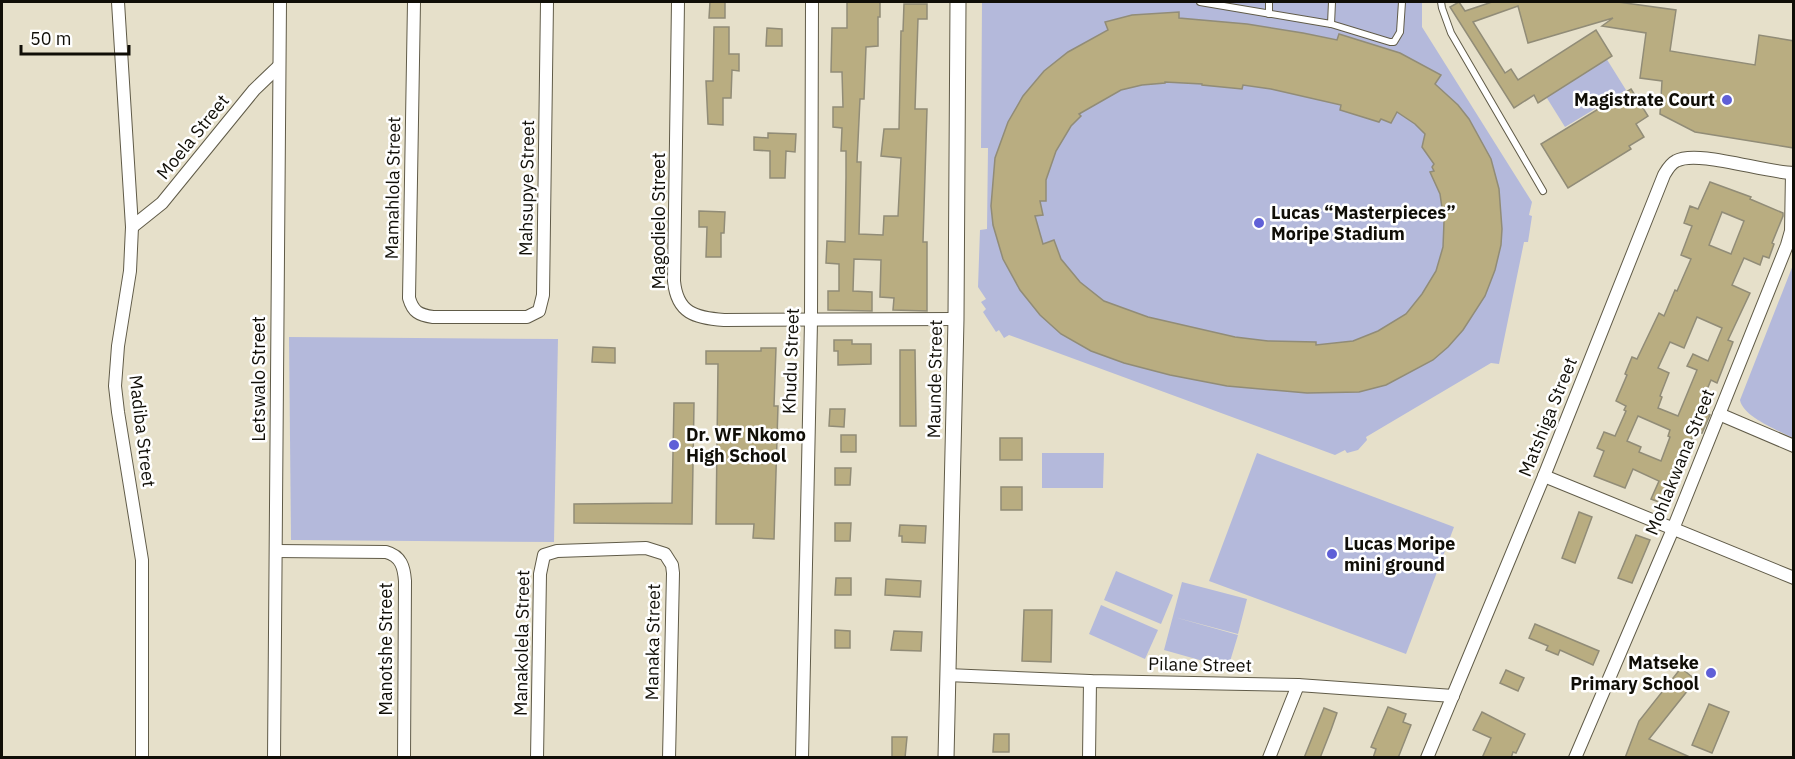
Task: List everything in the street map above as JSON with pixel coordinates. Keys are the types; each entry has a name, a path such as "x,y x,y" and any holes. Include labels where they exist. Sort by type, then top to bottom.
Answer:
{"street":[{"name":"Madiba Street","path":"117,2 132,227 130,271 118,346 115,386 142,560 142,758"},
{"name":"Letswalo Street","path":"274,758 280,2"},
{"name":"Mamahlola Street","path":"414,2 409,298 414,311 420,314 433,317 477,317"},
{"name":"Mahsupye Street","path":"477,317 527,317 539,311 542,304 547,2"},
{"name":"Magodielo Street","path":"678,2 676,293 680,304 687,311 709,319 811,321"},
{"name":"Khudu Street","path":"802,758 811,321 812,2"},
{"name":"Maunde Street","path":"946,758 956,319 957,2"},
{"name":"Moela Street","path":"132,227 162,203 254,90 278,67"},
{"name":"Matshiga Street","path":"1427,758 1544,476 1664,175 1677,160 1698,157 1793,173"},
{"name":"Mohlakwana Street","path":"1575,758 1673,529 1782,260 1792,233 1793,173"},
{"path":"811,321 956,319"},
{"path":"1719,414 1794,446"},
{"path":"1544,476 1794,578"},
{"name":"Manaka Street","path":"605,550 652,549 664,554 672,565 669,758"},
{"name":"Manakolela Street","path":"537,758 542,560 549,552 605,550"},
{"name":"Manotshe Street","path":"276,551 386,552 393,554 402,564 405,581 404,758"},
{"name":"Pilane Street","path":"947,675 1090,681 1298,685 1453,696"},
{"path":"1089,758 1090,681"},
{"path":"1269,758 1298,685"}],"lane":[{"path":"1200,2 1233,5 1269,14 1331,24 1394,42 1400,32 1402,2"},
{"path":"1269,2 1269,14"},
{"path":"1331,24 1332,2"},
{"path":"1441,2 1456,41 1543,190"}],"shaded area":[{"name":"Lucas “Masterpieces” Moripe Stadium","path":"982,2 1422,2 1422,27 1532,202 1528,242 1524,242 1499,364 1491,363 1366,437 1367,440 1358,450 1347,453 1345,450 1335,455 1009,335 1004,338 999,330 996,332 983,312 986,309 981,302 986,299 978,287 980,230 987,229 988,148 981,148"},
{"path":"1606,58 1626,90 1565,127 1545,95"},
{"path":"1793,265 1793,438 1747,412 1740,400"},
{"path":"289,337 558,339 554,542 291,540"},
{"path":"1042,453 1104,453 1103,488 1042,488"},
{"name":"Lucas Moripe mini ground","path":"1257,453 1454,527 1406,654 1209,581"},
{"path":"1116,571 1173,595 1161,624 1104,600"},
{"path":"1182,582 1247,599 1238,634 1174,617 1238,635 1228,668 1164,650"},
{"path":"1101,605 1158,630 1145,659 1089,634"}],"building":[{"path":"710,2 725,2 725,18 709,18"},
{"path":"847,2 880,2 878,46 866,47 864,99 860,99 857,162 861,162 859,234 883,235 884,216 898,216 901,158 881,156 884,129 899,129 901,31 903,31 904,4 927,4 927,19 918,19 915,109 927,109 923,242 927,242 927,311 893,310 894,298 880,297 881,260 854,259 853,291 872,292 872,311 828,310 828,291 839,291 839,264 826,263 827,241 845,242 846,177 846,151 841,151 842,128 833,127 833,107 843,107 842,72 831,72 832,28 847,28"},
{"path":"1459,2 1465,11 1492,2 1618,2 1676,10 1670,51 1755,65 1759,35 1794,41 1794,148 1695,132 1660,114 1662,81 1640,78 1646,33 1602,26 1613,18 1528,43 1518,6 1473,22 1505,73 1511,69 1518,80 1596,30 1612,56 1538,103 1534,95 1514,108 1450,7"},
{"path":"1179,12 1179,18 1247,24 1337,40 1339,34 1400,53 1441,75 1435,84 1458,105 1469,119 1491,159 1499,189 1502,229 1495,270 1485,296 1463,330 1448,347 1433,360 1386,385 1359,392 1307,393 1227,386 1124,363 1091,351 1061,334 1040,315 1020,290 1003,259 993,225 991,206 995,158 1008,122 1023,96 1044,71 1068,52 1108,30 1105,22 1132,15","holes":["1165,82 1242,89 1243,85 1271,89 1341,105 1340,110 1379,122 1381,119 1391,123 1397,112 1425,134 1422,147 1434,164 1432,167 1434,171 1430,172 1440,194 1444,222 1443,247 1436,271 1406,314 1378,331 1353,341 1316,345 1316,342 1268,341 1235,337 1148,317 1104,301 1080,282 1061,259 1054,240 1043,244 1035,216 1043,215 1040,201 1046,201 1046,180 1056,151 1071,126 1081,116 1079,114 1121,90"]},
{"path":"714,27 729,27 729,54 739,54 739,71 732,70 731,98 723,98 723,125 708,124 706,81 713,81"},
{"path":"767,28 782,29 782,46 766,46"},
{"path":"1631,89 1648,116 1636,124 1644,137 1629,146 1631,149 1568,188 1541,144"},
{"path":"768,133 796,134 795,152 786,151 785,178 770,178 770,151 754,150 754,137 768,138"},
{"path":"1710,182 1751,197 1750,199 1783,213 1783,216 1772,243 1774,244 1769,258 1763,256 1760,265 1744,258 1732,285 1750,293 1728,340 1733,342 1717,383 1711,380 1698,411 1710,415 1702,433 1695,431 1677,481 1675,480 1664,504 1651,499 1659,481 1633,469 1625,488 1594,476 1604,451 1597,448 1604,432 1615,436 1626,411 1624,410 1626,406 1616,401 1632,357 1637,359 1659,313 1664,316 1691,259 1681,255 1692,226 1684,223 1690,206 1698,209","holes":["1722,212 1744,221 1731,254 1709,245","1697,317 1722,328 1708,361 1693,354 1687,366 1697,370 1678,416 1658,408 1669,373 1658,368 1670,342 1684,348","1638,416 1670,430 1668,436 1670,437 1661,461 1639,452 1641,447 1627,441"]},
{"path":"699,211 725,212 724,233 721,233 721,257 706,257 707,227 699,227"},
{"path":"834,340 852,340 852,344 871,344 871,364 838,365 838,351 834,351"},
{"path":"593,347 615,348 615,363 592,362"},
{"path":"761,348 776,348 774,406 778,406 774,539 753,538 754,524 716,524 718,364 706,364 706,351 761,351"},
{"path":"900,350 915,350 916,426 900,426"},
{"path":"674,403 694,403 692,524 574,523 574,504 672,503"},
{"path":"830,409 845,409 844,427 829,426"},
{"path":"841,435 856,435 856,452 841,452"},
{"path":"1000,438 1022,438 1022,460 1000,460"},
{"path":"835,468 851,468 850,485 835,485"},
{"path":"1001,487 1022,487 1022,510 1001,510"},
{"path":"1579,512 1592,517 1575,563 1562,558"},
{"path":"835,523 851,523 850,541 835,541"},
{"path":"900,525 926,526 925,543 902,542 902,536 899,536"},
{"path":"1636,535 1650,540 1632,583 1618,578"},
{"path":"836,578 851,578 851,595 835,595"},
{"path":"886,579 921,581 920,597 885,595"},
{"path":"1024,610 1052,610 1051,662 1022,661"},
{"path":"1535,624 1599,651 1593,665 1560,650 1558,655 1546,650 1548,646 1529,638"},
{"path":"835,630 850,631 850,648 835,648"},
{"path":"894,631 922,632 921,651 891,650"},
{"path":"1681,668 1696,680 1649,739 1692,758 1625,758 1639,721"},
{"path":"1506,670 1524,678 1518,691 1500,683"},
{"path":"1709,704 1729,712 1712,753 1692,745"},
{"path":"1388,707 1406,714 1403,722 1411,725 1398,758 1373,758 1376,749 1371,747"},
{"path":"1324,708 1337,713 1320,758 1304,758"},
{"path":"1482,712 1525,734 1511,758 1482,758 1491,738 1473,730"},
{"path":"994,734 1009,734 1009,752 993,752"},
{"path":"892,737 907,737 905,758 892,758"}],"place":[{"name":"Magistrate Court","path":"1727,100"},
{"name":"Lucas “Masterpieces” Moripe Stadium","path":"1259,223"},
{"name":"Dr. WF Nkomo High School","path":"674,445"},
{"name":"Lucas Moripe mini ground","path":"1332,554"},
{"name":"Matseke Primary School","path":"1711,673"}]}
